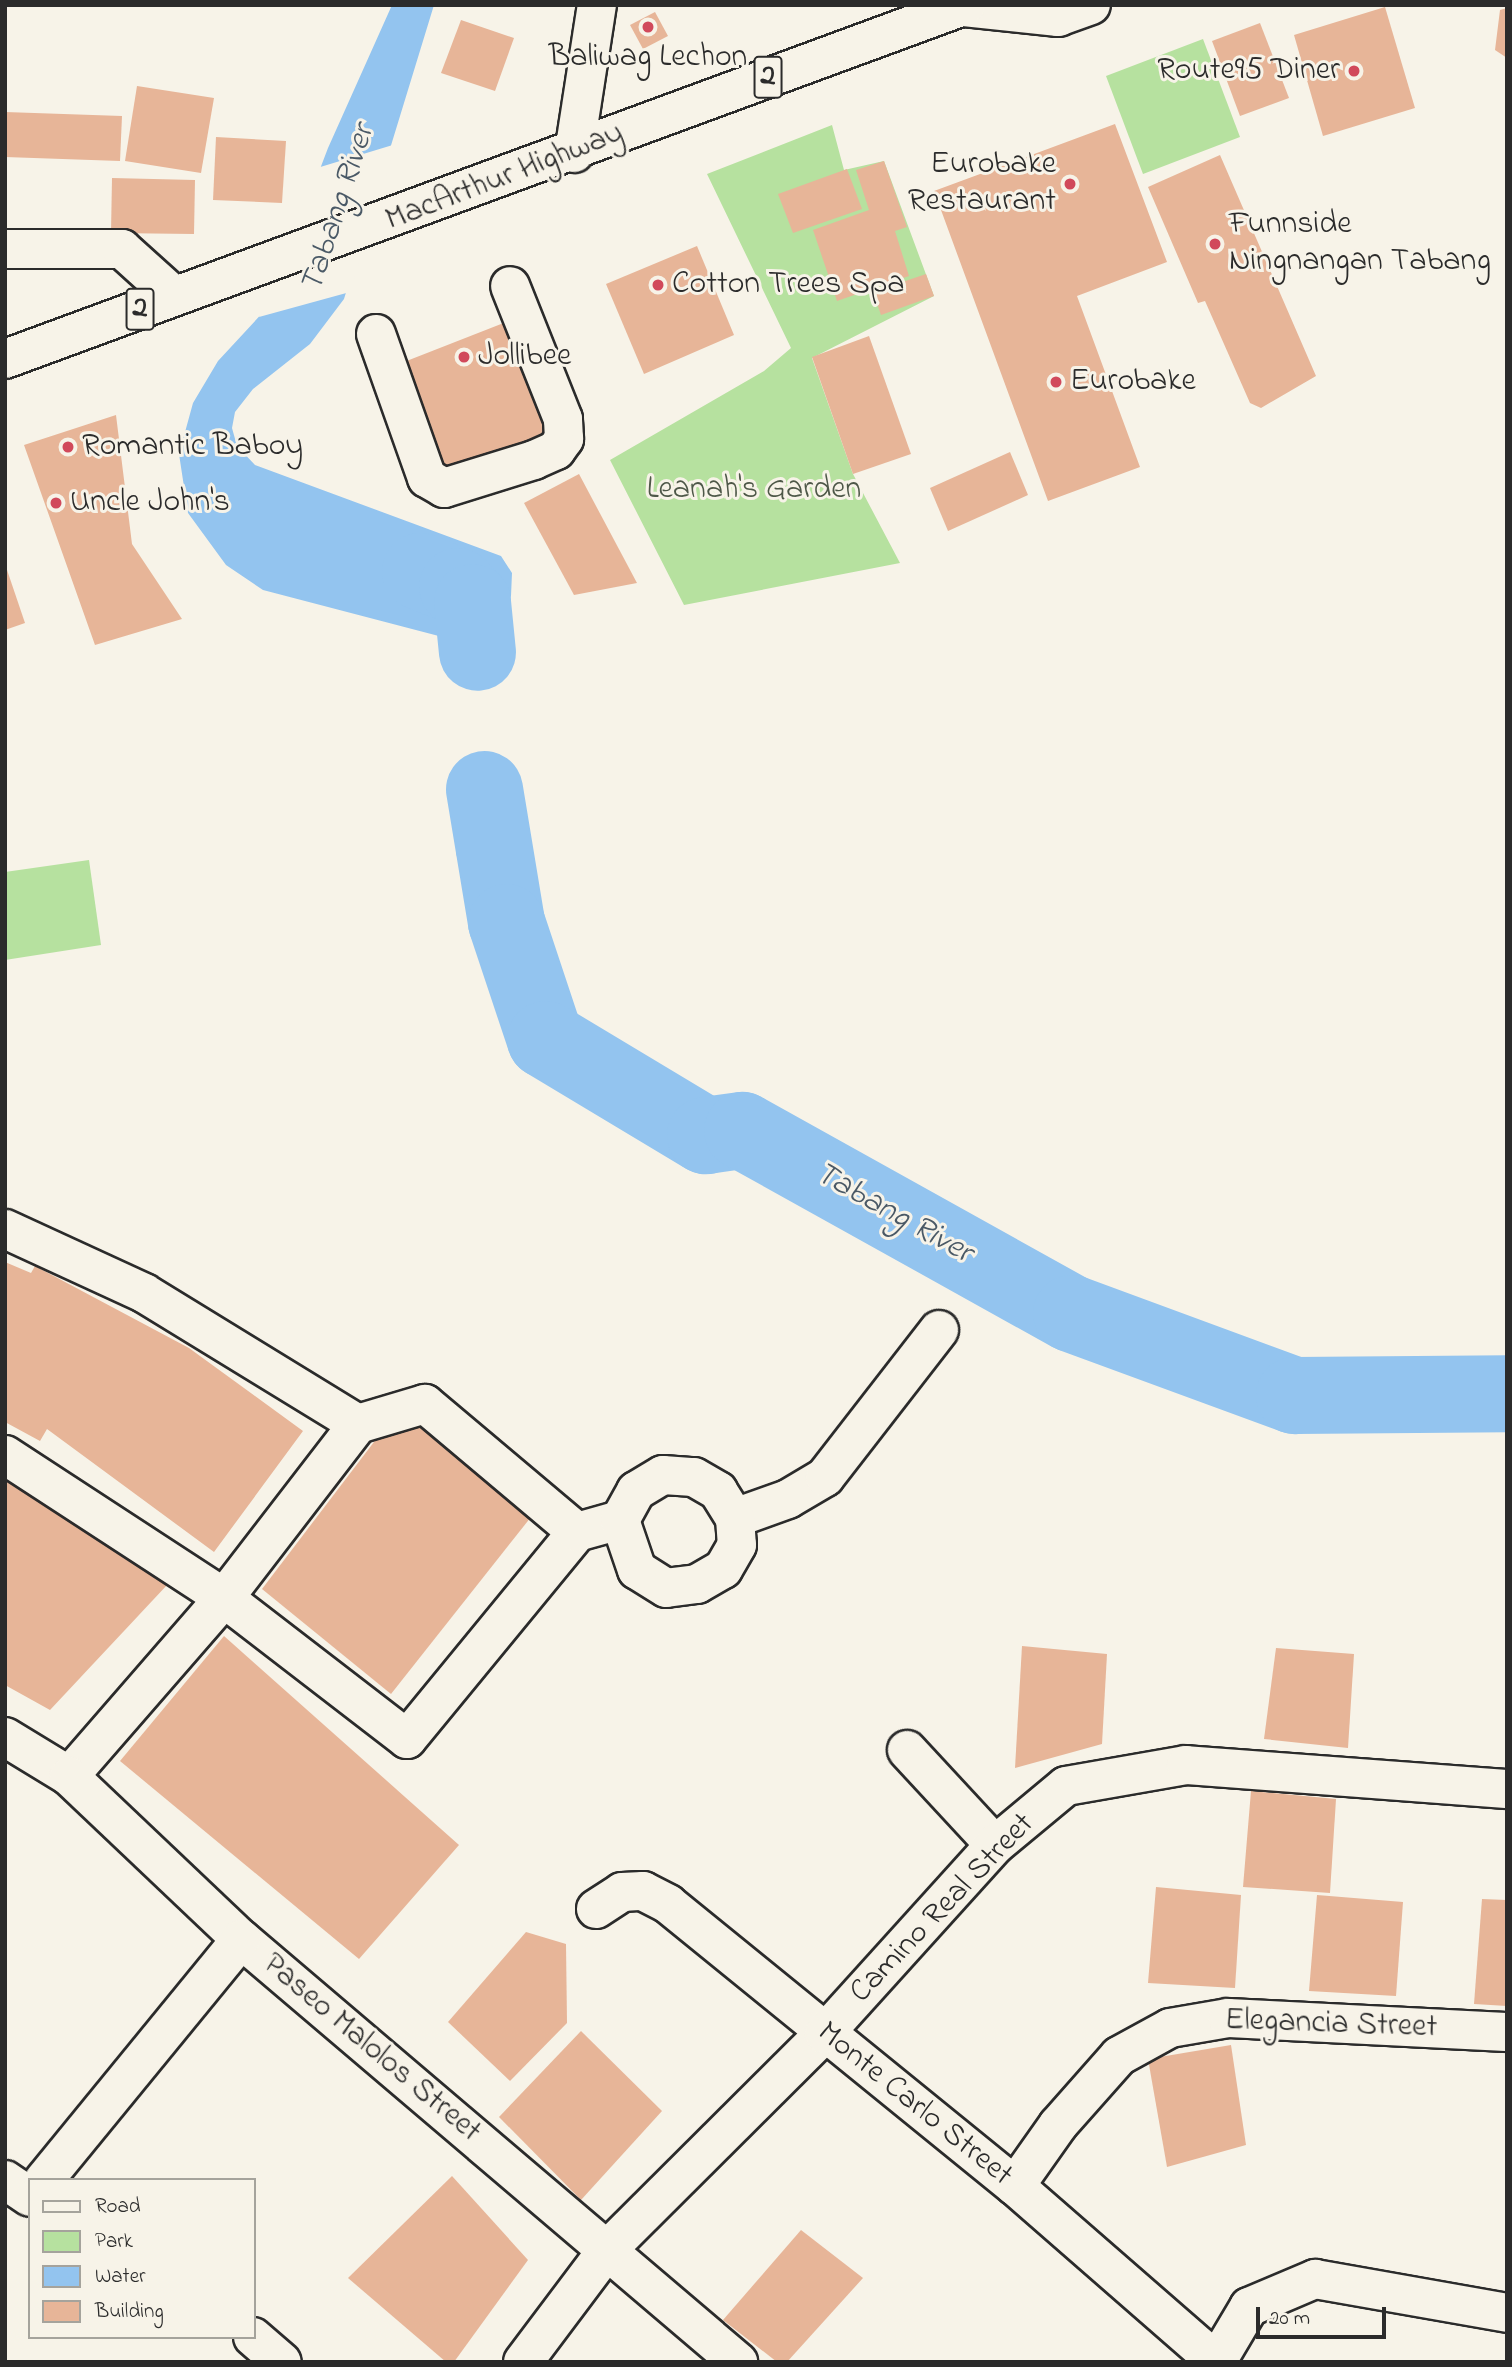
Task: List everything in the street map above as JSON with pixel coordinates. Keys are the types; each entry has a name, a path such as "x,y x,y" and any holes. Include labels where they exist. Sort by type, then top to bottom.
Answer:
{"main road":[{"path":"573,153 597,5"},
{"name":"MacArthur Highway","path":"5,359 174,296 278,263 965,6 1058,17 1091,5"},
{"path":"5,250 122,249 174,296"},
{"path":"376,334 427,478 444,488 534,460 556,450 564,439 563,419 510,286"},
{"path":"5,1229 144,1293 358,1424"},
{"path":"735,1518 788,1499 825,1476 939,1330"},
{"path":"69,1776 225,1598 358,1424 425,1404 578,1532"},
{"path":"5,1455 225,1598 407,1739 578,1532 620,1520 636,1491 663,1475 694,1477 718,1491 735,1518 737,1545 723,1569 697,1584 666,1588 637,1570 620,1520"},
{"name":"Paseo Malolos Street","path":"5,1737 69,1776 241,1940 738,2362"},
{"path":"907,1750 995,1845"},
{"name":"Camino Real Street","path":"523,2362 607,2250 824,2034 995,1845 1066,1786 1186,1765 1507,1789"},
{"name":"Monte Carlo Street","path":"596,1909 622,1892 643,1891 668,1904 824,2034 1015,2186 1217,2361"},
{"path":"46,2178 241,1940"},
{"name":"Elegancia Street","path":"1015,2186 1058,2125 1119,2056 1170,2028 1228,2018 1507,2032"},
{"path":"5,2180 28,2196"},
{"path":"1217,2361 1250,2307 1315,2279 1507,2313"},
{"path":"255,2339 282,2362"}],"green space":[{"path":"1203,39 1240,137 1143,174 1106,76"},
{"name":"Leanah's Garden","path":"832,125 844,170 884,161 934,296 812,358 853,474 900,563 684,605 610,460 764,371 791,348 707,174"},
{"path":"89,860 101,945 5,960 5,872"}],"water":[{"path":"392,5 434,5 344,299 310,344 253,389 235,412 232,428 237,446 255,465 501,556 512,573 511,596 477,646 263,590 226,565 188,513 179,454 193,403 218,361 267,308 328,148"},
{"path":"484,789 508,808 528,889 520,912 532,924 546,986 561,987 558,1016 588,1028 596,1042 626,1048 749,1130 698,1133 646,1098 616,1097 612,1076 589,1072 537,1029 525,1002 532,988 517,970 514,934 502,916 470,906 456,853 460,812"}],"pier":[{"path":"396,144 350,292 259,317 317,168"}],"building":[{"name":"Route95 Diner","path":"1385,7 1415,108 1323,136 1294,35"},
{"path":"1507,8 1507,58 1495,50 1500,10"},
{"path":"655,12 668,36 643,49 630,25"},
{"path":"461,20 514,38 495,91 441,73"},
{"path":"1260,23 1289,98 1240,116 1212,41"},
{"path":"137,86 214,98 201,173 125,161"},
{"path":"5,112 122,116 120,161 5,157"},
{"name":"Eurobake","path":"1115,124 1167,262 1077,296 1140,467 1048,501 934,191"},
{"path":"216,137 286,141 282,203 213,200"},
{"name":"Funnside Ningnangan Tabang","path":"1220,155 1316,376 1261,408 1250,403 1205,301 1198,303 1148,187"},
{"path":"884,161 907,227 895,231 909,276 837,301 813,230 869,210 856,170"},
{"path":"847,169 862,209 793,233 778,194"},
{"path":"112,178 195,180 194,234 111,233"},
{"path":"697,246 734,335 644,374 606,284"},
{"path":"926,274 934,296 881,315 873,292"},
{"path":"511,320 557,437 450,479 404,362"},
{"path":"869,336 911,454 853,474 812,357"},
{"path":"116,415 132,544 182,619 95,645 24,445"},
{"path":"1010,452 1028,495 948,531 930,488"},
{"path":"579,474 637,583 574,595 524,503"},
{"path":"5,564 25,623 5,630"},
{"path":"5,1262 31,1273 35,1266 189,1348 303,1431 214,1552 47,1429 40,1441 5,1422"},
{"path":"423,1423 531,1517 391,1694 262,1589 377,1438"},
{"path":"5,1479 168,1584 50,1710 5,1685"},
{"path":"224,1636 459,1845 359,1959 120,1761"},
{"path":"1022,1646 1107,1654 1102,1744 1015,1768"},
{"path":"1276,1648 1354,1654 1348,1748 1264,1739"},
{"path":"1251,1791 1336,1799 1330,1893 1243,1887"},
{"path":"1156,1887 1241,1895 1235,1988 1148,1983"},
{"path":"1317,1895 1403,1902 1396,1996 1309,1991"},
{"path":"1482,1899 1507,1900 1507,2006 1474,2004"},
{"path":"526,1932 566,1944 567,2023 510,2081 448,2022"},
{"path":"581,2031 662,2111 581,2200 499,2117"},
{"path":"1231,2045 1246,2145 1167,2167 1148,2059"},
{"path":"452,2176 528,2260 454,2362 446,2362 348,2278"},
{"path":"801,2230 863,2278 787,2362 777,2362 723,2320"}],"waterway":[{"name":"Tabang River","path":"420,571 457,586 472,602 477,652"},
{"name":"Tabang River","path":"484,789 506,922 545,1039 705,1135 742,1130 1071,1313 1294,1395 1507,1393"}],"place":[{"name":"Baliwag Lechon","path":"648,27"},
{"name":"Route95 Diner","path":"1354,71"},
{"name":"Eurobake Restaurant","path":"1070,184"},
{"name":"Funnside Ningnangan Tabang","path":"1215,244"},
{"name":"Cotton Trees Spa","path":"658,285"},
{"name":"Jollibee","path":"464,357"},
{"name":"Eurobake","path":"1056,382"},
{"name":"Romantic Baboy","path":"68,447"},
{"name":"Uncle John's","path":"56,503"}]}
